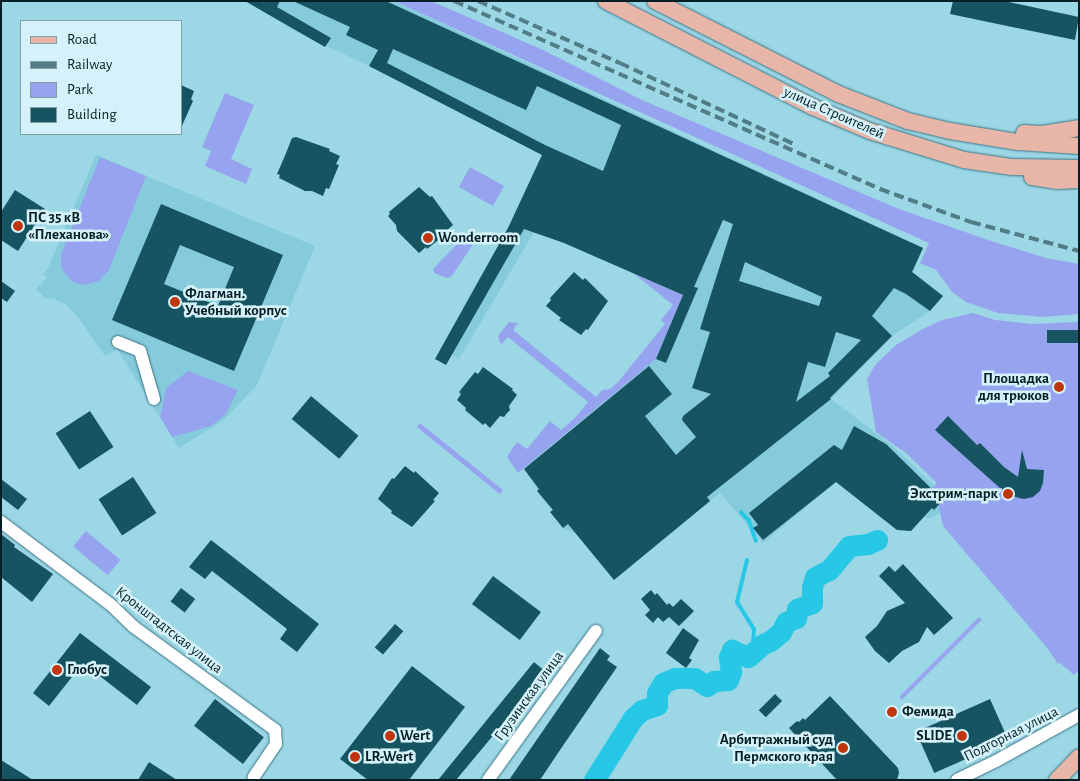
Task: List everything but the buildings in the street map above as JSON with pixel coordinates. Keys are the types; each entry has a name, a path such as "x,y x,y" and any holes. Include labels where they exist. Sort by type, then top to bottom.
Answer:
{"main road":[{"name":"улица Строителей","path":"606,1 813,107 906,144 964,160 1012,167 1079,168"},
{"name":"улица Строителей","path":"655,1 836,93 908,121 950,131 1018,142 1079,146"},
{"path":"771,61 806,70 909,111 951,123 1042,134 1079,128"},
{"path":"906,144 967,163 1026,176 1058,181 1079,180"},
{"path":"1057,780 1079,757"}],"street":[{"path":"118,342 140,351 154,399"},
{"name":"Кронштадтская улица","path":"1,522 110,604 134,627 275,730 276,744 254,777"},
{"name":"Грузинская улица","path":"488,780 596,631"},
{"name":"Подгорная улица","path":"957,780 1012,753 1079,716"}],"shaded area":[{"path":"245,1 394,1 923,248 913,272 943,296 930,311 892,336 831,399 893,446 953,504 931,518 924,517 897,530 836,482 763,543 720,493 614,580 576,534 563,528 524,469 656,359 683,295 564,243 534,232 459,359 441,349 508,228 542,155 369,66 299,33"},
{"name":"Флагман. Учебный корпус","path":"96,155 315,246 257,385 224,420 179,448 117,349 105,356 78,317 65,304 52,298 46,299 36,289 47,277 43,274 48,268"}],"green space":[{"path":"394,1 431,1 543,50 642,100 899,209 1046,258 1079,264 1079,314 1043,317 998,313 966,302 952,292 936,270 920,263 929,243"},
{"path":"225,93 254,105 231,159 252,169 246,184 205,166 211,151 202,147"},
{"path":"100,157 146,176 109,270 99,281 83,285 73,282 66,275 61,266 61,255"},
{"path":"470,167 504,186 493,206 459,187"},
{"path":"467,234 473,235 475,241 452,276 447,278 434,273 433,269"},
{"path":"633,273 683,295 656,359 518,473 507,457 517,442 527,449 550,421 561,430 574,419 588,402 508,337 501,345 498,336 509,322 518,323 513,330 596,397 602,390 610,389 618,382 665,324 661,320 673,305"},
{"name":"Экстрим-парк","path":"973,313 995,320 1031,324 1079,322 1079,670 1074,675 1060,663 1058,664 1048,649 943,526 938,503 942,499 932,488 937,483 906,453 876,432 867,379 876,364 896,345 921,330 942,320"},
{"path":"188,371 238,390 225,415 211,426 172,437 160,417 166,388"},
{"path":"420,423 503,490 500,494 417,427"},
{"path":"86,531 120,560 108,575 73,546"},
{"path":"979,617 982,620 902,700 899,697"}],"waterway":[{"path":"741,512 749,521 756,541"},
{"path":"594,780 633,718 642,710 657,705 657,693 663,683 675,678 694,678 707,686 714,681 728,680 731,672 729,657 732,650 748,657 763,644 770,641 781,632 786,622 796,618 797,609 812,603 812,587 815,577 829,570 849,546 868,544 877,540"},
{"path":"747,560 737,602 754,629 754,652"}],"railway":[{"path":"454,1 880,189 971,222 1079,251"},
{"path":"478,1 620,63 794,144"}],"place":[{"name":"ПС 35 кВ «Плеханова»","path":"18,226"},
{"name":"Wonderroom","path":"428,238"},
{"name":"Флагман. Учебный корпус","path":"175,302"},
{"name":"Площадка для трюков","path":"1059,387"},
{"name":"Экстрим-парк","path":"1008,494"},
{"name":"Глобус","path":"57,670"},
{"name":"Фемида","path":"892,712"},
{"name":"Wert","path":"390,736"},
{"name":"SLIDE","path":"962,736"},
{"name":"Арбитражный суд Пермского края","path":"843,748"},
{"name":"LR-Wert","path":"355,757"}]}
